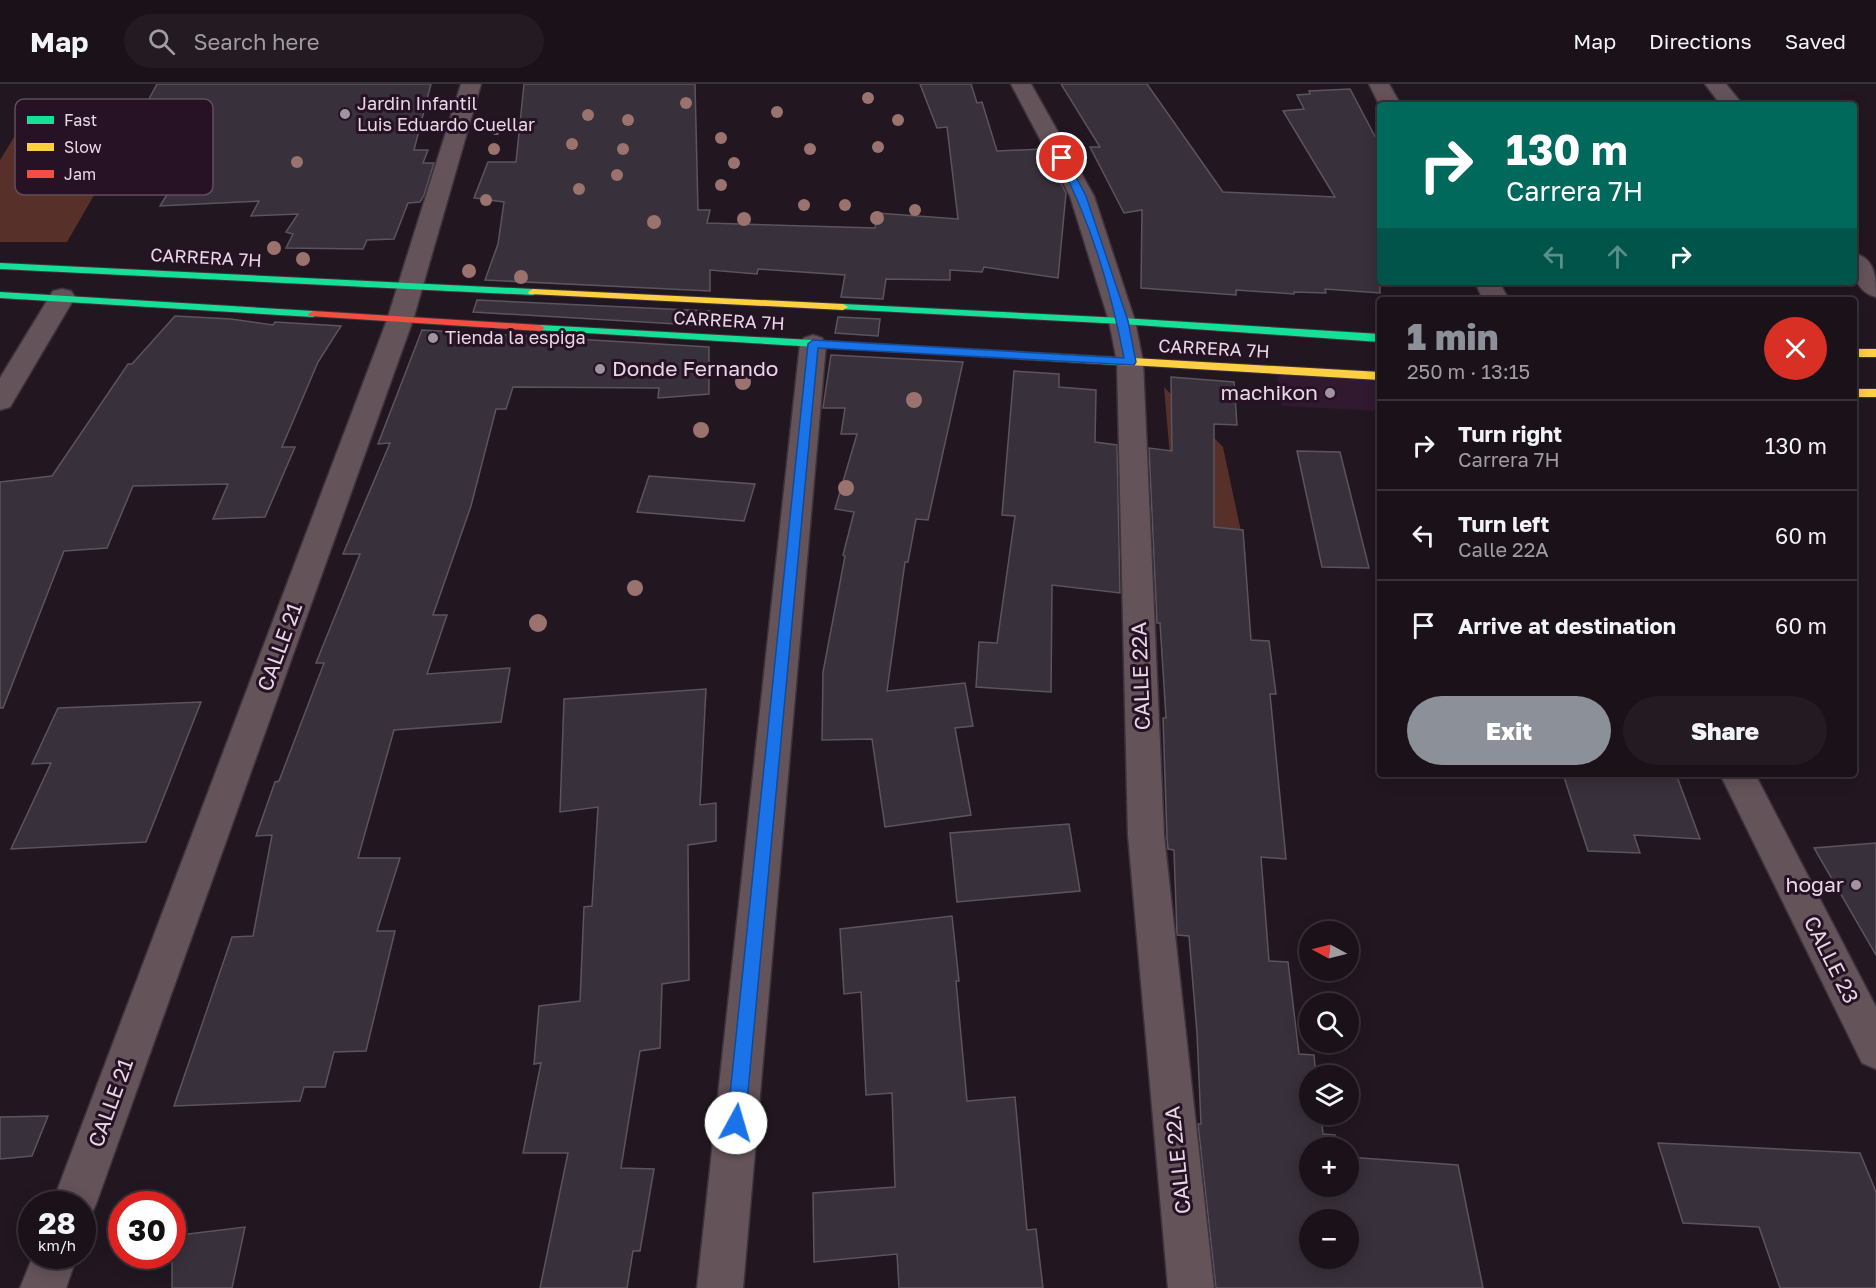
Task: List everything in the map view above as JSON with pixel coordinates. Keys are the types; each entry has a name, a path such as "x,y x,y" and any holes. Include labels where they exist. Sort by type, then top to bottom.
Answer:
{"street":[{"name":"CALLE 21","path":"79,1191 400,320 471,84"},
{"name":"CALLE 22A","path":"1021,84 1082,196 1122,321 1130,362 1146,835 1191,1288"},
{"path":"1379,84 1388,102"},
{"path":"1715,84 1730,102"},
{"path":"1857,265 1876,289"},
{"name":"CARRERA 7H","path":"0,266 410,288 1122,321 1377,338"},
{"path":"0,295 62,297 400,320"},
{"path":"0,400 62,297"},
{"name":"CARRERA 7H","path":"400,320 1377,376"},
{"path":"720,1288 813,344"},
{"path":"1857,352 1876,353"},
{"path":"1857,393 1876,393"},
{"name":"CALLE 23","path":"1739,777 1876,1049"},
{"path":"43,1288 50,1269"}],"shaded area":[{"path":"15,136 15,195 94,195 67,242 0,242 0,160"},
{"name":"machikon","path":"1277,375 1377,380 1377,411 1282,406"},
{"path":"1164,387 1223,447 1246,555 1207,555 1178,550"}],"building":[{"path":"157,84 431,84 414,150 428,150 423,163 434,163 424,195 420,202 408,203 394,239 367,240 363,249 286,248 293,234 286,232 298,214 251,216 259,201 160,206 167,195 213,195 213,99 149,99"},
{"path":"524,84 695,84 698,210 710,210 707,223 875,228 877,213 958,219 947,127 937,128 920,84 971,84 977,103 982,102 997,151 1043,149 1066,193 1058,278 984,267 982,272 950,270 950,280 886,279 883,299 841,297 845,275 758,269 757,274 710,270 710,291 485,280 498,244 504,202 474,198 488,162 516,162"},
{"path":"1061,84 1147,84 1223,192 1335,197 1283,111 1304,109 1297,95 1310,94 1309,91 1350,89 1377,140 1377,285 1380,285 1380,293 1325,289 1326,293 1294,292 1294,294 1236,290 1236,295 1141,288 1142,210 1124,213 1090,147 1100,147"},
{"path":"477,300 710,311 710,326 473,312"},
{"path":"175,316 231,319 273,325 275,322 341,326 318,362 282,447 295,447 265,517 213,519 228,484 133,486 107,548 64,551 3,708 0,708 0,482 52,476 128,364 132,364"},
{"path":"838,317 880,319 878,336 835,333"},
{"path":"422,330 709,347 709,394 658,398 659,388 513,387 506,409 496,409 471,506 433,615 447,615 427,674 510,668 501,722 394,730 358,858 400,858 377,931 395,931 366,1051 334,1052 325,1087 304,1087 300,1101 174,1106 232,937 253,936 272,835 256,836 275,782 279,781 324,663 316,663 360,554 343,554 390,443 378,444"},
{"path":"831,355 963,362 928,520 916,519 908,562 905,562 887,691 965,683 973,726 955,728 971,815 885,827 872,739 822,740 823,672 845,556 843,555 854,512 835,509 857,434 841,434 845,408 823,408"},
{"path":"1014,371 1059,374 1059,387 1096,390 1095,442 1117,445 1120,593 1052,585 1051,692 976,687 979,642 997,643 1015,516 1002,515"},
{"path":"1171,377 1234,382 1237,425 1214,424 1214,527 1243,530 1251,640 1269,641 1276,694 1270,694 1286,859 1261,857 1269,961 1288,962 1299,1054 1314,1055 1315,1065 1299,1065 1299,1125 1322,1125 1323,1134 1335,1135 1335,1137 1299,1137 1299,1197 1359,1197 1359,1158 1458,1165 1483,1288 1216,1288 1198,1124 1201,1124 1197,1033 1189,936 1177,935 1174,850 1168,849 1167,838 1163,718 1166,718 1160,623 1157,623 1149,448 1172,451"},
{"path":"1297,451 1340,452 1369,568 1322,567"},
{"path":"649,476 755,484 744,521 637,512"},
{"path":"706,689 700,805 716,803 716,841 688,845 689,980 662,984 660,1048 640,1051 621,1168 654,1169 640,1251 633,1251 627,1288 540,1288 568,1153 523,1153 541,1063 534,1064 539,1006 580,1001 584,907 592,906 598,807 560,812 564,699"},
{"path":"201,702 146,842 11,849 51,763 32,764 58,708"},
{"path":"1564,777 1677,777 1700,839 1634,835 1640,853 1588,851"},
{"path":"1069,824 1080,891 957,902 950,833"},
{"name":"hogar","path":"1876,843 1876,955 1814,848"},
{"path":"952,916 967,1101 1015,1097 1027,1230 1036,1229 1043,1288 899,1288 897,1254 814,1262 813,1193 895,1187 892,1093 866,1095 861,992 844,994 840,929"},
{"path":"48,1116 32,1156 0,1159 0,1117"},
{"path":"1658,1143 1860,1153 1876,1192 1876,1288 1780,1288 1759,1227 1683,1223"},
{"path":"245,1227 232,1288 172,1288 172,1269 186,1269 186,1234"}],"traffic: fast":[{"path":"0,266 533,292"},
{"path":"0,295 313,314"},
{"path":"843,307 1122,321 1377,338"},
{"path":"540,328 1133,362"}],"traffic: slow":[{"path":"533,292 843,307"},
{"path":"1857,353 1876,353"},
{"path":"1133,362 1377,376"},
{"path":"1857,393 1876,393"}],"traffic: jam":[{"path":"313,314 540,328"}],"place":[{"name":"Jardin Infantil Luis Eduardo Cuellar","path":"345,114"},
{"name":"Tienda la espiga","path":"433,338"},
{"name":"Donde Fernando","path":"600,369"},
{"name":"machikon","path":"1330,393"},
{"name":"hogar","path":"1856,885"}],"route":[{"path":"736,1123 813,344 1130,362 1122,321 1082,196 1062,158"}]}
